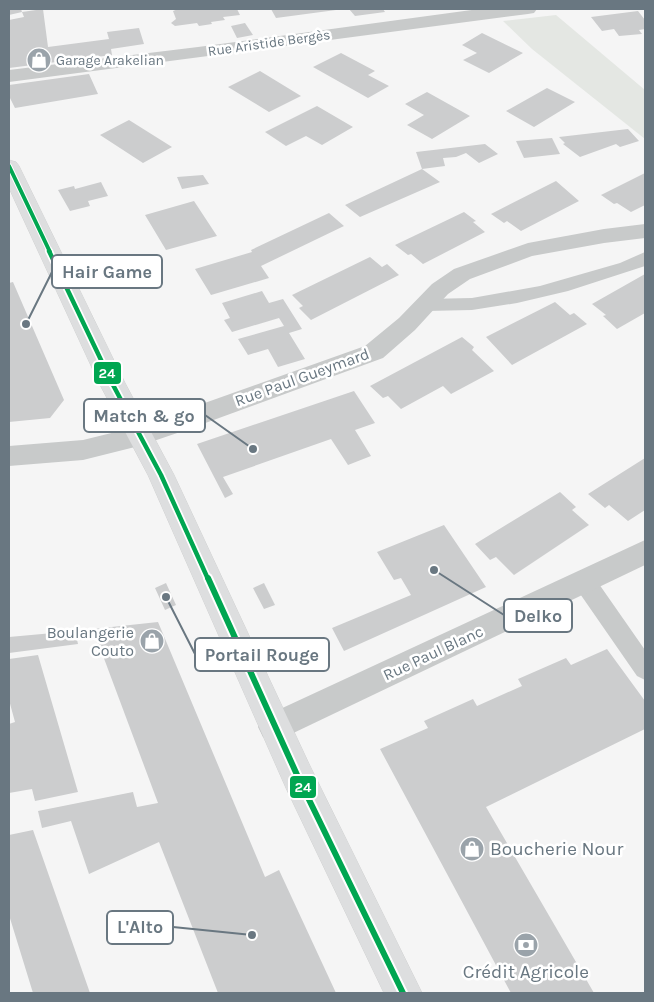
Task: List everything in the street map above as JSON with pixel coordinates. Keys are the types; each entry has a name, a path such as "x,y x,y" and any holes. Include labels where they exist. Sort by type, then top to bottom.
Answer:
{"street":[{"name":"Rue Aristide Bergès","path":"9,76 528,9"},
{"path":"9,166 139,436 161,476 274,727 403,993"},
{"name":"Rue Paul Gueymard","path":"9,456 83,450 139,436 374,352 407,324 440,289 462,274 494,261 528,250 604,236 645,231"},
{"name":"Rue Paul Blanc","path":"274,727 645,552"}],"lane":[{"path":"426,305 460,306 493,302 573,284 645,258"},
{"path":"584,581 645,669"}],"shaded area":[{"path":"556,15 645,90 645,139 532,49 503,21"}],"building":[{"path":"9,9 21,9 22,12 9,15"},
{"path":"43,9 48,47 109,39 107,32 139,28 144,44 111,49 112,55 9,68 9,20 24,17 22,12"},
{"path":"178,9 237,9 240,15 223,17 225,20 211,22 212,24 199,26 197,23 175,26 171,23 176,19 173,11"},
{"path":"271,9 336,9 336,10 276,18"},
{"path":"349,9 383,9 385,12 355,16"},
{"path":"638,11 645,20 645,29 639,30 642,34 619,36 614,29 602,31 591,17"},
{"path":"245,23 253,35 237,38 231,26"},
{"path":"482,33 523,53 489,73 463,60 477,53 462,45"},
{"path":"341,53 375,71 368,75 389,86 368,98 313,67"},
{"path":"260,71 301,96 269,112 228,87"},
{"path":"89,74 98,94 15,108 9,96 9,85"},
{"path":"547,88 575,102 534,127 506,111"},
{"path":"427,92 470,116 432,139 407,125 424,115 405,104"},
{"path":"317,106 353,127 322,145 306,136 286,146 265,132"},
{"path":"129,120 172,147 143,163 100,135"},
{"path":"628,129 639,141 620,147 616,144 580,157 563,144 565,143 559,137"},
{"path":"552,138 560,154 524,158 516,141"},
{"path":"485,144 498,154 479,163 466,153 456,157 443,158 445,166 422,169 416,152"},
{"path":"422,169 440,182 360,217 345,205"},
{"path":"645,173 645,205 631,212 601,195"},
{"path":"203,175 209,184 182,189 177,177"},
{"path":"556,181 579,201 521,231 507,221 504,223 491,214"},
{"path":"101,182 108,196 88,201 90,206 70,211 58,190 74,186 75,189"},
{"path":"194,201 217,236 166,250 145,215"},
{"path":"464,212 476,221 473,222 485,232 423,264 411,254 408,255 395,245"},
{"path":"329,213 344,226 261,266 269,278 211,295 195,269 252,252 251,250"},
{"path":"370,257 382,267 387,264 399,275 311,320 299,308 303,306 292,295"},
{"path":"645,274 645,313 617,329 603,316 606,315 592,304"},
{"path":"13,282 64,400 50,418 9,422 9,283"},
{"path":"262,291 269,303 283,299 302,329 289,333 305,359 278,367 268,349 248,355 238,339 284,326 279,318 232,332 224,320 230,318 222,303"},
{"path":"555,302 570,315 574,313 587,324 512,365 486,337"},
{"path":"462,337 474,347 472,350 494,371 451,394 443,386 401,409 388,396 383,398 370,386"},
{"path":"354,391 375,423 355,430 371,456 348,465 331,439 223,477 233,494 225,498 197,444"},
{"path":"645,458 645,510 628,521 609,505 605,508 588,494"},
{"path":"560,492 576,507 572,510 589,525 514,575 496,557 490,560 475,544"},
{"path":"444,525 486,587 344,651 332,628 411,595 401,578 394,580 377,552"},
{"path":"166,583 176,605 165,610 155,588"},
{"path":"264,583 275,605 264,609 253,588"},
{"path":"158,622 265,877 279,870 336,993 218,993 159,842 89,874 71,821 42,828 38,811 133,792 137,807 158,803 93,629"},
{"path":"75,631 78,644 9,653 9,637"},
{"path":"607,649 645,701 645,729 486,807 594,993 511,993 380,749 428,728 424,721 473,699 477,706 522,686 518,679 566,658 571,665"},
{"path":"38,655 78,792 35,801 32,789 9,793 9,724 15,722 9,700 9,659"},
{"path":"33,830 90,993 33,993 9,915 9,835"}],"transit line":[{"name":"24","path":"9,166 112,383 161,475 298,777 403,993"}],"place":[{"name":"Garage Arakelian","path":"39,60"},
{"name":"Hair Game","path":"26,324"},
{"name":"Match & go","path":"253,449"},
{"name":"Delko","path":"434,570"},
{"name":"Portail Rouge","path":"166,597"},
{"name":"Boulangerie Couto","path":"152,641"},
{"name":"Boucherie Nour","path":"472,849"},
{"name":"L'Alto","path":"252,935"},
{"name":"Crédit Agricole","path":"526,945"}]}
